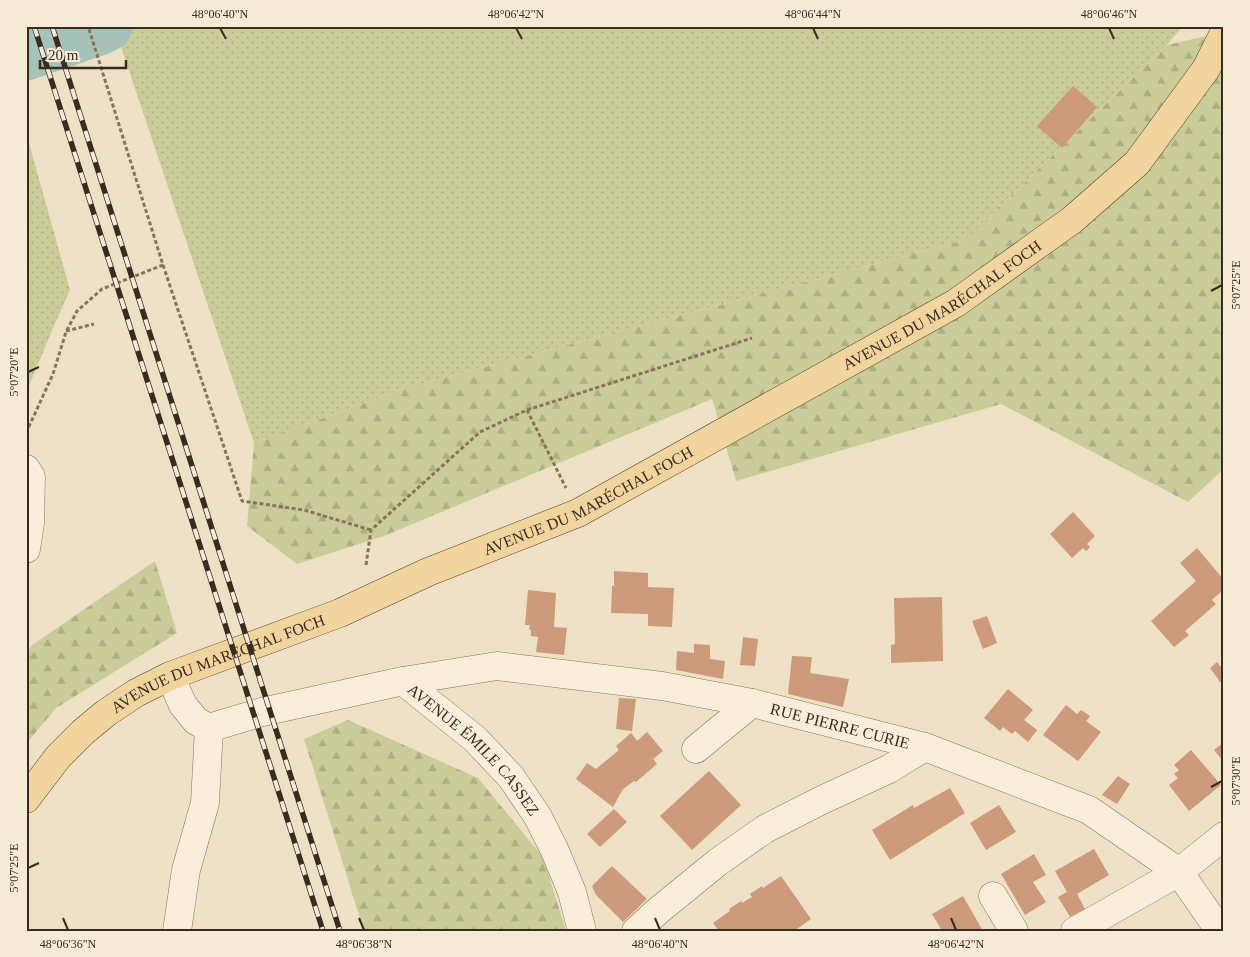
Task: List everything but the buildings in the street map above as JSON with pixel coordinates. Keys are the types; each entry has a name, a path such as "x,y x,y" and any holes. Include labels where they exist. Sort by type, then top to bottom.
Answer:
{"main road":[{"name":"AVENUE DU MARÉCHAL FOCH","path":"26,799 58,757 82,732 136,693 170,676 340,613 428,572 578,513 956,303 1072,220 1137,163 1206,69 1224,33"}],"street":[{"path":"26,469 31,477 30,522 26,549"},
{"name":"RUE PIERRE CURIE","path":"403,681 497,666 662,686 752,703 925,747 1089,810 1179,872 1220,931"},
{"path":"170,676 183,705 196,721 208,728 205,803 186,870 177,931"},
{"name":"AVENUE ÉMILE CASSEZ","path":"208,728 262,712 403,681 475,739 511,777 538,817 555,851 572,892 582,931"},
{"path":"696,749 752,703"},
{"path":"636,931 718,862 765,829 888,769 925,747"},
{"path":"1075,931 1179,872 1224,836"},
{"path":"993,896 1014,931"}],"path":[{"path":"88,26 163,266 242,501 304,510 371,530"},
{"path":"26,433 53,374 66,332 76,311 102,289 163,266"},
{"path":"66,332 94,324"},
{"path":"366,565 371,530 480,432 528,410 752,338"},
{"path":"528,410 566,488"}],"green space":[{"path":"114,26 1183,26 1167,45 965,240 409,387 254,443"},
{"path":"1224,32 1224,469 1188,502 1001,404 736,481 712,399 384,536 297,564 247,526 254,443 409,387 965,240 1167,45"},
{"path":"26,132 70,290 26,393"},
{"path":"155,561 177,633 56,708 26,744 26,654 32,645"},
{"path":"348,720 478,778 543,857 566,931 364,931 304,739"}],"waterway":[{"path":"26,55 107,26"}],"railway":[{"path":"34,26 323,931"},
{"path":"52,26 340,931"}]}
